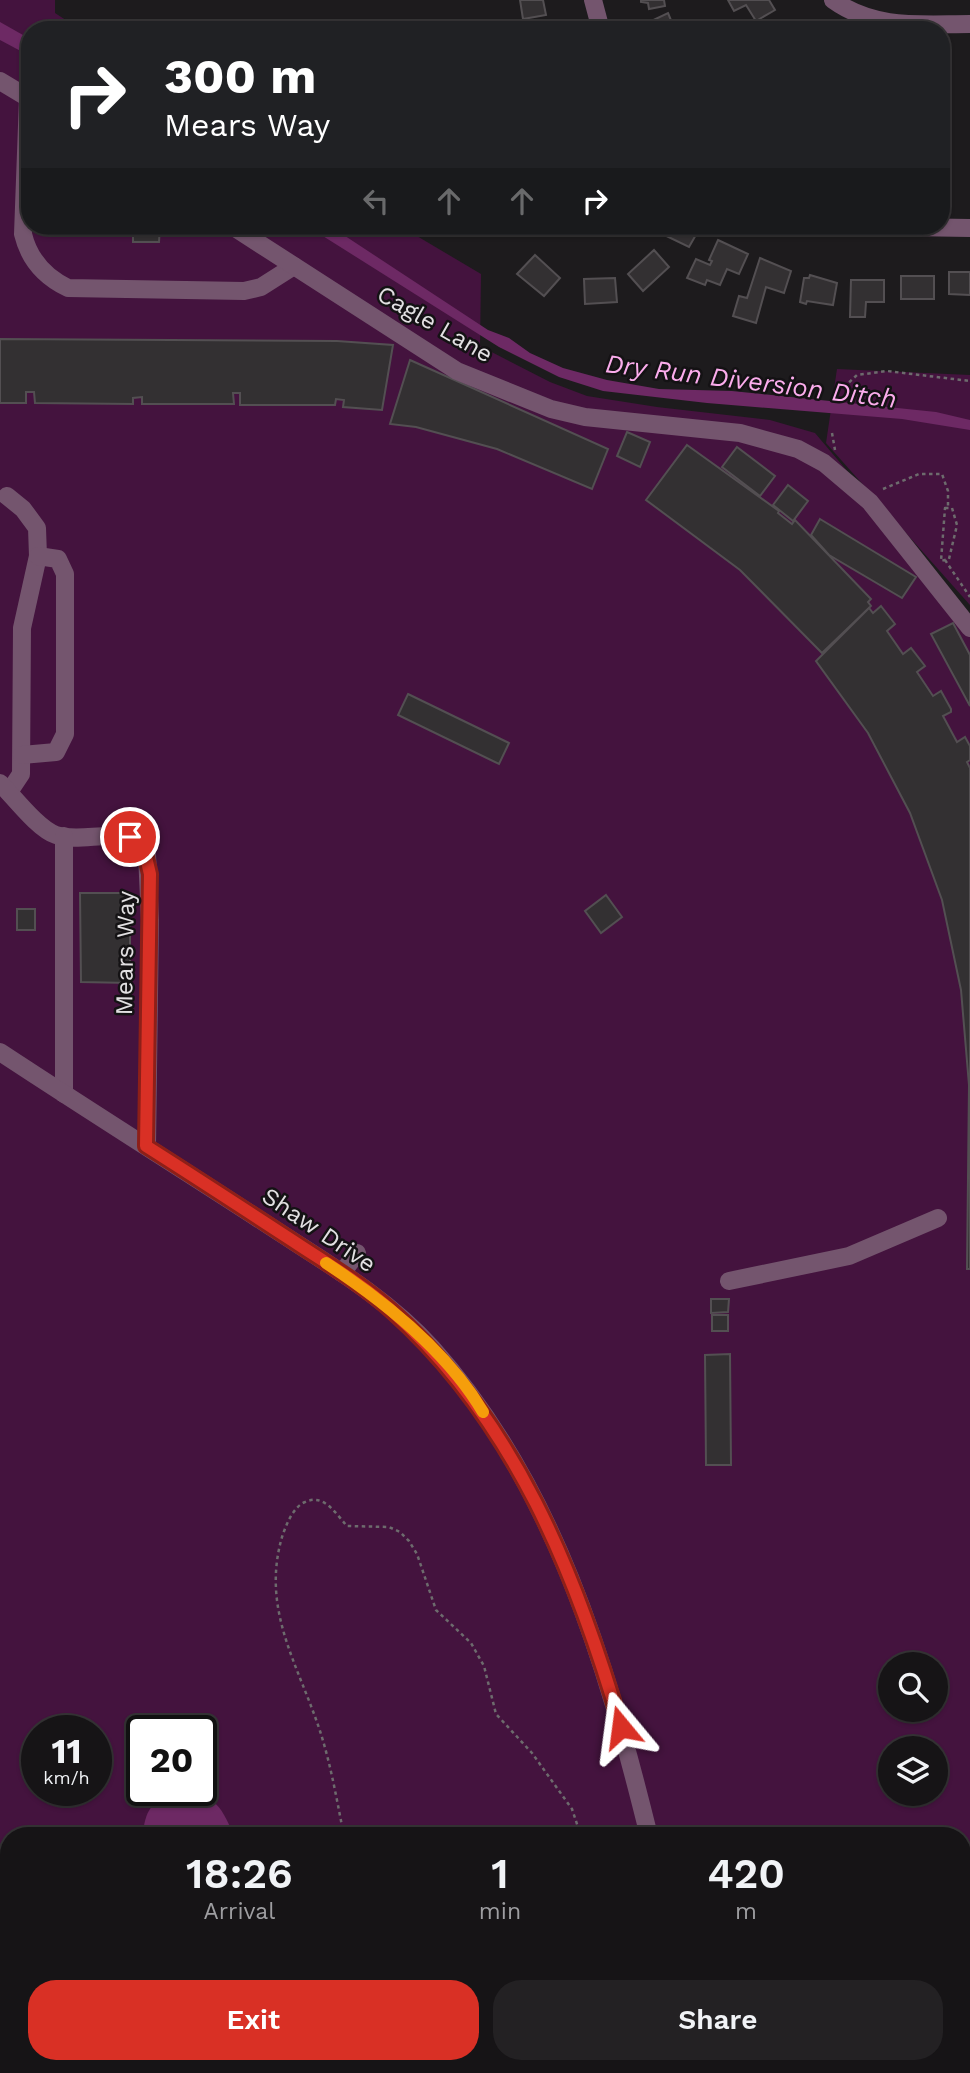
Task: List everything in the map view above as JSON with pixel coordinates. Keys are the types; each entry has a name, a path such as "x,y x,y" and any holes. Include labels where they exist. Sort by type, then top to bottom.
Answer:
{"street":[{"path":"593,0 599,21"},
{"path":"833,0 855,15 874,21"},
{"path":"950,24 970,24"},
{"path":"0,81 21,94"},
{"path":"950,228 970,228"},
{"path":"23,235 27,249 40,268 57,283 68,288 244,291 261,287 294,265"},
{"name":"Cagle Lane","path":"246,235 457,371 551,409 585,417 740,433 798,449 824,463 870,502 970,628"},
{"path":"7,496 23,509 37,528 38,556 22,628 22,774 5,787 46,829 64,836 64,1094"},
{"path":"22,755 56,752 65,734 65,574 58,559 38,556"},
{"name":"Mears Way","path":"64,836 130,837 137,839 147,854 150,920 146,1146"},
{"name":"Shaw Drive","path":"0,1052 342,1273 391,1309 438,1355 478,1402 535,1502 582,1604 600,1656 647,1827"},
{"path":"729,1281 849,1256 938,1218"},
{"path":"342,1273 357,1253"}],"path":[{"path":"844,387 857,374 887,371 970,381"},
{"path":"832,433 838,456"},
{"path":"876,487 884,489 919,474 942,474 948,491 948,508 945,508 941,561 945,560 970,597"},
{"path":"945,560 949,559 957,525 952,508 948,508"},
{"path":"342,1827 321,1734 278,1619 275,1588 278,1553 286,1523 301,1503 308,1500 319,1500 328,1505 346,1527 389,1527 400,1532 409,1541 417,1554 436,1610 471,1643 484,1666 496,1714 532,1754 572,1809 578,1827"}],"shaded area":[{"path":"0,0 55,0 55,13 67,21 21,21 21,235 415,235 481,274 480,346 550,382 587,396 770,420 815,433 970,616 970,1827 0,1827"},
{"path":"0,22 21,34 21,51 0,40"},
{"path":"321,235 344,235 488,330 509,338 530,353 563,368 607,380 659,389 732,391 936,412 970,420 970,430 902,419 707,403 603,391 559,377 499,347"},
{"path":"837,369 970,375 970,605 826,443"},
{"path":"217,1805 230,1827 144,1827 151,1807"}],"building":[{"path":"520,0 543,0 546,15 523,19"},
{"path":"641,0 664,0 665,6 649,9 648,3"},
{"path":"728,0 769,0 775,10 756,21 746,5 734,11"},
{"path":"668,13 671,21 651,21"},
{"path":"133,235 159,235 159,242 133,242"},
{"path":"664,235 696,235 689,247"},
{"path":"718,240 748,254 739,274 727,269 720,285 707,280 705,285 687,278 696,259 710,265 712,261 709,260"},
{"path":"654,250 669,267 643,291 628,274"},
{"path":"535,255 560,278 544,296 517,274"},
{"path":"760,258 791,271 784,293 766,287 756,323 733,316 739,296 747,298"},
{"path":"949,272 970,272 970,295 949,294"},
{"path":"810,275 837,283 833,305 800,302 804,278 809,278"},
{"path":"901,276 934,276 934,299 901,299"},
{"path":"615,278 617,302 585,304 584,279"},
{"path":"851,280 884,280 884,302 866,302 865,317 850,317"},
{"path":"0,339 337,341 393,345 382,410 343,407 344,400 336,399 335,405 240,405 240,393 233,393 234,404 142,404 142,397 133,398 133,404 35,403 34,392 26,392 26,403 0,403"},
{"path":"410,360 608,449 592,489 497,449 416,427 390,424"},
{"path":"627,432 650,442 640,467 617,456"},
{"path":"687,445 779,511 778,513 792,524 795,520 871,599 868,602 871,606 822,653 740,570 646,500"},
{"path":"737,447 775,476 760,496 722,467"},
{"path":"788,485 808,501 793,521 773,505"},
{"path":"820,519 916,577 902,598 829,555 811,535"},
{"path":"881,606 895,624 887,631 903,654 911,648 925,666 917,672 933,696 941,691 951,709 951,712 943,716 957,742 965,737 970,746 970,760 967,762 970,768 970,1269 967,1269 969,1085 961,990 942,900 910,813 868,733 816,661 869,608 873,613"},
{"path":"953,623 970,655 970,706 931,634"},
{"path":"408,694 509,743 499,764 398,715"},
{"path":"80,893 130,893 130,983 81,982"},
{"path":"606,895 622,917 601,933 585,911"},
{"path":"17,909 35,909 35,930 17,930"},
{"path":"711,1299 729,1299 728,1312 711,1313"},
{"path":"712,1315 728,1315 728,1331 712,1331"},
{"path":"730,1354 731,1465 706,1465 705,1355"}],"slow traffic":[{"path":"326,1263 391,1309 430,1346 478,1402 483,1412"}],"route":[{"path":"130,837 143,845 150,874 146,1146 369,1292 430,1346 478,1402 535,1502 557,1547 582,1604 621,1727"}],"water label":[{"name":"Dry Run Diversion Ditch","path":"751,381"}]}
